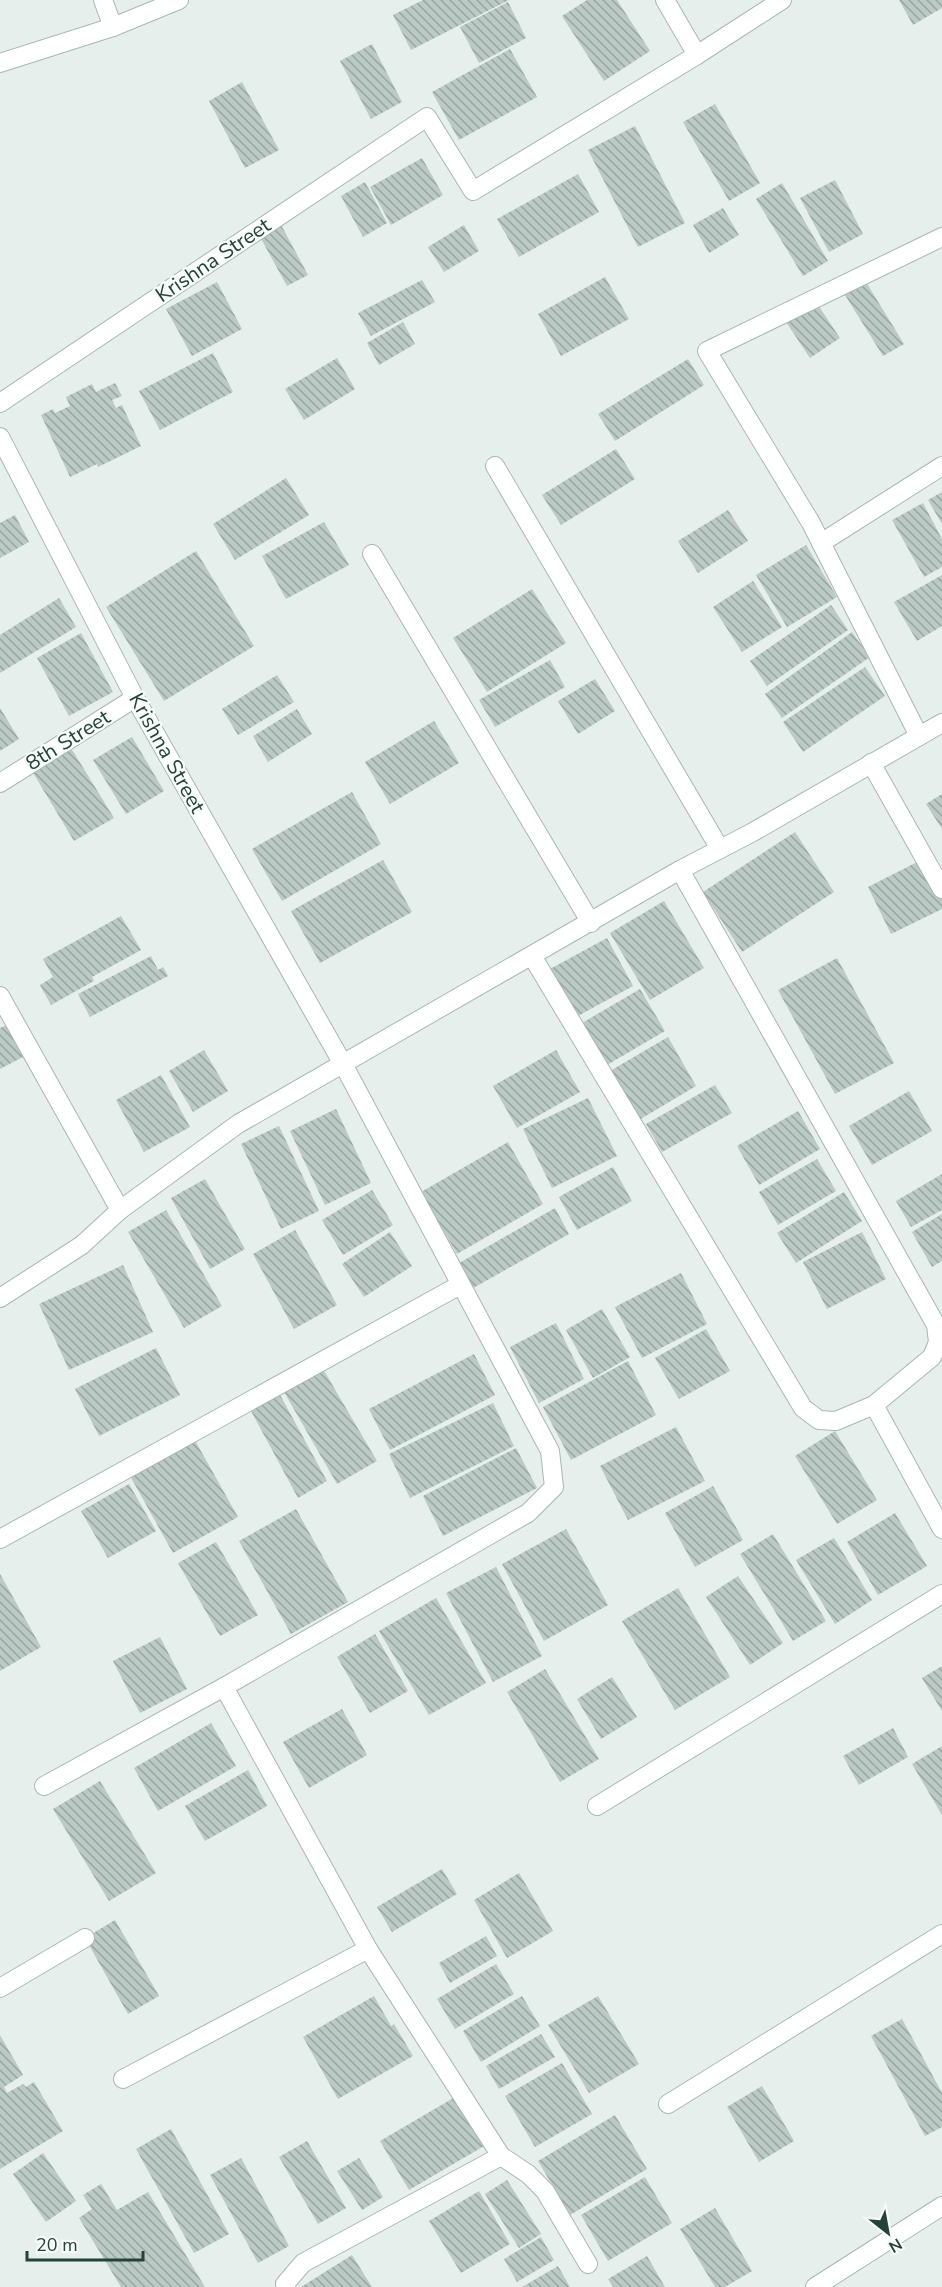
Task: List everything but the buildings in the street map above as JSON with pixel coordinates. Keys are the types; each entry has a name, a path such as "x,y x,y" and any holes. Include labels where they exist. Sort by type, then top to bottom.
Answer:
{"street":[{"path":"103,0 113,27"},
{"path":"0,63 113,27 179,0"},
{"path":"665,0 697,55 782,0"},
{"name":"Krishna Street","path":"0,403 427,117 473,191 697,55"},
{"path":"919,736 822,543 707,351 942,237"},
{"name":"Krishna Street","path":"0,437 135,698 343,1064 550,1450 554,1487 528,1513 224,1687"},
{"path":"495,466 720,849"},
{"path":"822,543 942,466"},
{"path":"372,554 591,923"},
{"name":"8th Street","path":"0,783 135,698"},
{"path":"0,1298 82,1245 120,1210 238,1124 680,870 942,723"},
{"path":"871,764 942,889"},
{"path":"532,956 803,1408 819,1420 836,1421 874,1405 932,1357 939,1342 936,1325 680,870"},
{"path":"0,996 120,1210"},
{"path":"0,1539 460,1285"},
{"path":"874,1405 942,1529"},
{"path":"597,1806 942,1594"},
{"path":"44,1786 224,1687 368,1949 501,2156 528,2174 545,2192 588,2264"},
{"path":"668,2104 942,1934"},
{"path":"0,1988 85,1938"},
{"path":"123,2079 368,1949"},
{"path":"286,2287 285,2284 303,2263 501,2156"},
{"path":"815,2287 942,2205"}]}
